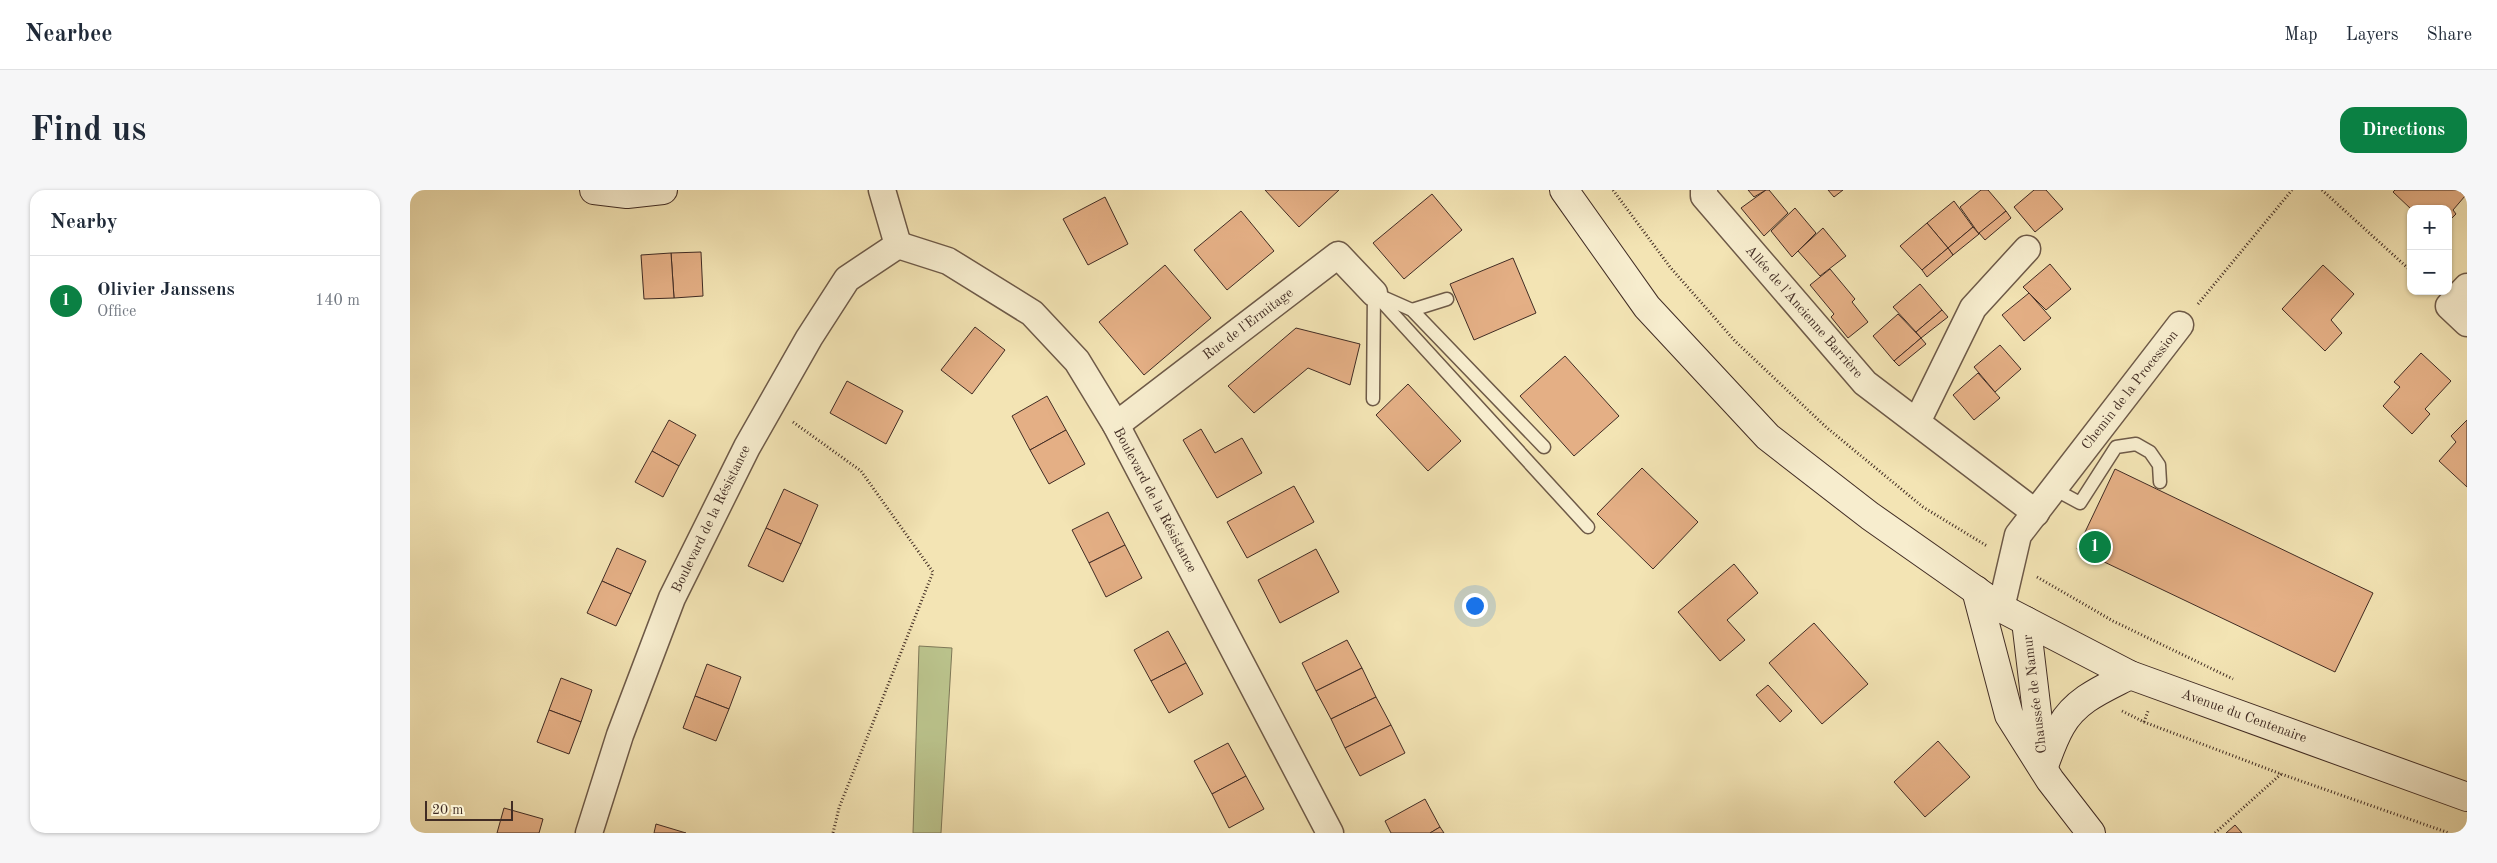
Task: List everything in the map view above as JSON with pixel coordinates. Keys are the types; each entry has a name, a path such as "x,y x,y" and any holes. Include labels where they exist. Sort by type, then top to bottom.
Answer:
{"main road":[{"path":"594,190 627,194 663,190"},
{"name":"Avenue du Centenaire","path":"1564,190 1647,307 1768,437 1870,516 2001,608 2130,675 2467,797"},
{"name":"Chaussée de Namur","path":"1976,590 2009,715 2050,780 2091,833"},
{"name":"Chaussée de Namur","path":"2026,621 2043,767"},
{"name":"Chaussée de Namur","path":"2043,767 2062,724 2074,709 2090,695 2130,675"}],"street":[{"path":"882,190 898,245"},
{"name":"Allée de l'Ancienne Barrière","path":"1704,190 1704,196 1865,383 2036,512"},
{"name":"Boulevard de la Résistance","path":"589,833 620,735 672,598 747,447 809,338 847,279 898,245 948,261 1032,313 1077,360 1116,425 1330,833"},
{"path":"1917,422 1973,308 2027,249"},
{"name":"Rue de l'Ermitage","path":"1116,425 1338,255 1374,293"},
{"path":"2458,314 2467,287"},
{"name":"Chemin de la Procession","path":"2001,608 2018,535 2180,325"}],"lane":[{"path":"1374,293 1412,310 1544,447"},
{"path":"1373,399 1374,293"},
{"path":"1374,293 1588,527"},
{"path":"1412,310 1447,299"},
{"path":"2054,489 2080,503 2116,448 2136,444 2150,452 2159,465 2160,482"}],"path":[{"name":"Chemin de la Procession","path":"2180,325 2292,190"},
{"path":"2322,190 2407,267"},
{"path":"770,405 861,471 933,572 839,808 833,833"},
{"path":"2090,695 2144,722 2281,774 2449,833"},
{"path":"2215,833 2281,774"}],"green space":[{"path":"919,646 952,648 941,833 913,833"}],"building":[{"path":"1265,190 1339,190 1299,227"},
{"path":"1748,190 1766,190 1754,197"},
{"path":"1766,190 1769,190 1788,213 1764,236 1741,208"},
{"path":"1828,190 1843,190 1834,197"},
{"path":"1981,190 1988,190 2006,211 1979,234 1960,207"},
{"path":"2034,190 2046,190 2063,209 2035,232 2014,207"},
{"path":"2395,190 2458,190 2465,196 2453,210 2456,214 2452,218 2452,205 2407,205 2393,192"},
{"path":"1432,194 1462,230 1404,279 1373,243"},
{"path":"1105,197 1128,244 1088,265 1063,219"},
{"path":"1954,201 1973,227 1948,248 1927,223"},
{"path":"1795,208 1816,233 1792,257 1771,231"},
{"path":"1241,211 1274,251 1227,290 1194,250"},
{"path":"2006,211 2011,218 1985,240 1979,233"},
{"path":"1927,223 1948,248 1922,270 1900,246"},
{"path":"1973,227 1979,234 1953,255 1948,248"},
{"path":"1823,228 1846,256 1820,276 1798,251"},
{"path":"1948,248 1953,255 1927,277 1922,270"},
{"path":"701,252 703,296 674,298 671,253"},
{"path":"671,253 674,298 644,299 641,255"},
{"path":"1513,258 1536,313 1474,340 1450,284"},
{"path":"2050,264 2071,289 2046,310 2023,287"},
{"path":"1165,265 1211,318 1144,375 1099,322"},
{"path":"2323,265 2354,294 2331,320 2342,333 2325,351 2282,309"},
{"path":"1830,269 1855,299 1852,302 1868,322 1848,338 1831,317 1834,314 1810,285"},
{"path":"1920,284 1942,310 1916,332 1893,307"},
{"path":"2029,293 2051,318 2024,341 2002,315"},
{"path":"1942,310 1948,317 1921,338 1916,332"},
{"path":"1898,314 1921,338 1894,361 1873,336"},
{"path":"975,327 1005,350 972,394 941,370"},
{"path":"1296,328 1360,344 1350,385 1308,368 1254,413 1228,386"},
{"path":"1921,338 1926,344 1899,366 1894,361"},
{"path":"2000,345 2021,369 1995,392 1974,367"},
{"path":"2421,353 2451,381 2425,409 2430,414 2412,434 2383,406 2400,387 2394,382"},
{"path":"1565,356 1619,416 1574,456 1520,396"},
{"path":"1978,373 2000,398 1974,420 1953,395"},
{"path":"847,381 903,411 886,444 830,413"},
{"path":"1408,384 1461,441 1428,471 1376,415"},
{"path":"1047,396 1066,430 1030,450 1012,416"},
{"path":"669,420 696,435 679,466 652,451"},
{"path":"2467,420 2467,487 2439,461 2456,442 2451,436"},
{"path":"1201,429 1215,453 1242,438 1262,473 1217,498 1183,440"},
{"path":"1066,430 1085,464 1049,484 1030,450"},
{"path":"652,451 679,466 663,497 635,482"},
{"path":"1642,468 1698,522 1653,569 1597,514"},
{"path":"2115,469 2373,593 2335,672 2077,549"},
{"path":"1294,486 1314,522 1247,558 1227,522"},
{"path":"784,489 818,505 801,544 766,528"},
{"path":"1108,512 1125,545 1089,563 1072,530"},
{"path":"766,528 801,544 783,582 748,566"},
{"path":"1125,545 1142,578 1106,597 1089,563"},
{"path":"617,548 646,561 631,594 602,581"},
{"path":"1316,549 1339,592 1280,623 1258,580"},
{"path":"1734,564 1758,593 1727,620 1745,640 1720,661 1678,612"},
{"path":"602,581 631,594 616,626 587,613"},
{"path":"1814,623 1868,684 1822,724 1769,663"},
{"path":"1168,631 1186,663 1151,681 1134,650"},
{"path":"1347,640 1362,668 1316,691 1302,663"},
{"path":"1186,663 1203,694 1169,713 1151,681"},
{"path":"707,664 741,677 729,709 695,696"},
{"path":"1362,668 1376,697 1331,719 1316,691"},
{"path":"561,678 592,690 581,722 549,710"},
{"path":"1768,685 1792,711 1780,722 1756,695"},
{"path":"695,696 729,709 716,741 683,728"},
{"path":"1376,697 1391,725 1345,748 1331,719"},
{"path":"549,710 581,722 569,754 537,742"},
{"path":"1391,725 1405,753 1360,776 1345,748"},
{"path":"1938,741 1970,777 1925,817 1894,782"},
{"path":"1228,743 1246,776 1212,794 1194,761"},
{"path":"1246,776 1264,809 1229,828 1212,794"},
{"path":"1425,799 1440,827 1430,833 1391,833 1385,821"},
{"path":"504,808 543,819 539,833 497,833"},
{"path":"656,824 686,833 654,833"},
{"path":"2235,825 2242,833 2226,833"},
{"path":"1440,827 1444,833 1430,833"}],"place":[{"name":"Olivier Janssens","path":"2095,547"}]}
